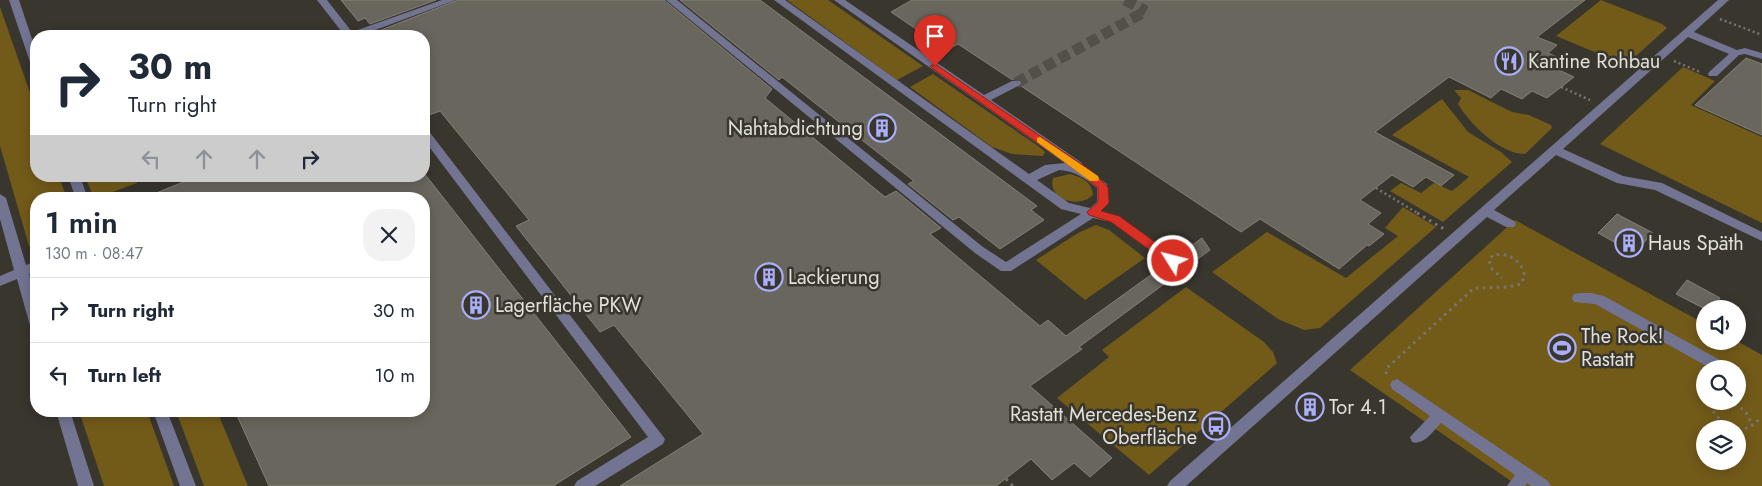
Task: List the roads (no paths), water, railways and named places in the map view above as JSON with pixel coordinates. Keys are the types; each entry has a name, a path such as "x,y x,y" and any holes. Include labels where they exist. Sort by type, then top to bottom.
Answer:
{"lane":[{"path":"14,0 30,47"},
{"path":"322,0 345,30"},
{"path":"367,30 451,0"},
{"path":"671,0 979,250 1006,268 1093,212 1103,203 1103,187 1086,172 839,0"},
{"path":"779,0 1065,206 1115,219 1173,261"},
{"path":"1175,486 1724,0"},
{"path":"1687,33 1736,53 1745,52 1762,56"},
{"path":"1709,74 1736,53"},
{"path":"983,100 1016,83"},
{"path":"430,141 658,438 582,486"},
{"path":"1555,150 1621,180 1658,186 1762,238"},
{"path":"1029,179 1040,171 1060,165 1086,172"},
{"path":"0,198 30,302"},
{"path":"1486,211 1510,224"},
{"path":"0,281 30,268"},
{"path":"1579,298 1599,300 1708,360"},
{"path":"1397,386 1543,486"},
{"path":"1418,437 1440,416"},
{"path":"65,417 86,486"},
{"path":"162,417 188,486"},
{"path":"1515,486 1525,474"}],"tunnel":[{"path":"1016,83 1146,11 1125,0"}],"place":[{"name":"Kantine Rohbau","path":"1509,61"},
{"name":"Nahtabdichtung","path":"882,128"},
{"name":"Haus Späth","path":"1629,243"},
{"name":"Lackierung","path":"769,277"},
{"name":"Lagerfläche PKW","path":"476,305"},
{"name":"The Rock! Rastatt","path":"1562,348"},
{"name":"Tor 4.1","path":"1310,407"},
{"name":"Rastatt Mercedes-Benz Oberfläche","path":"1216,426"}]}
